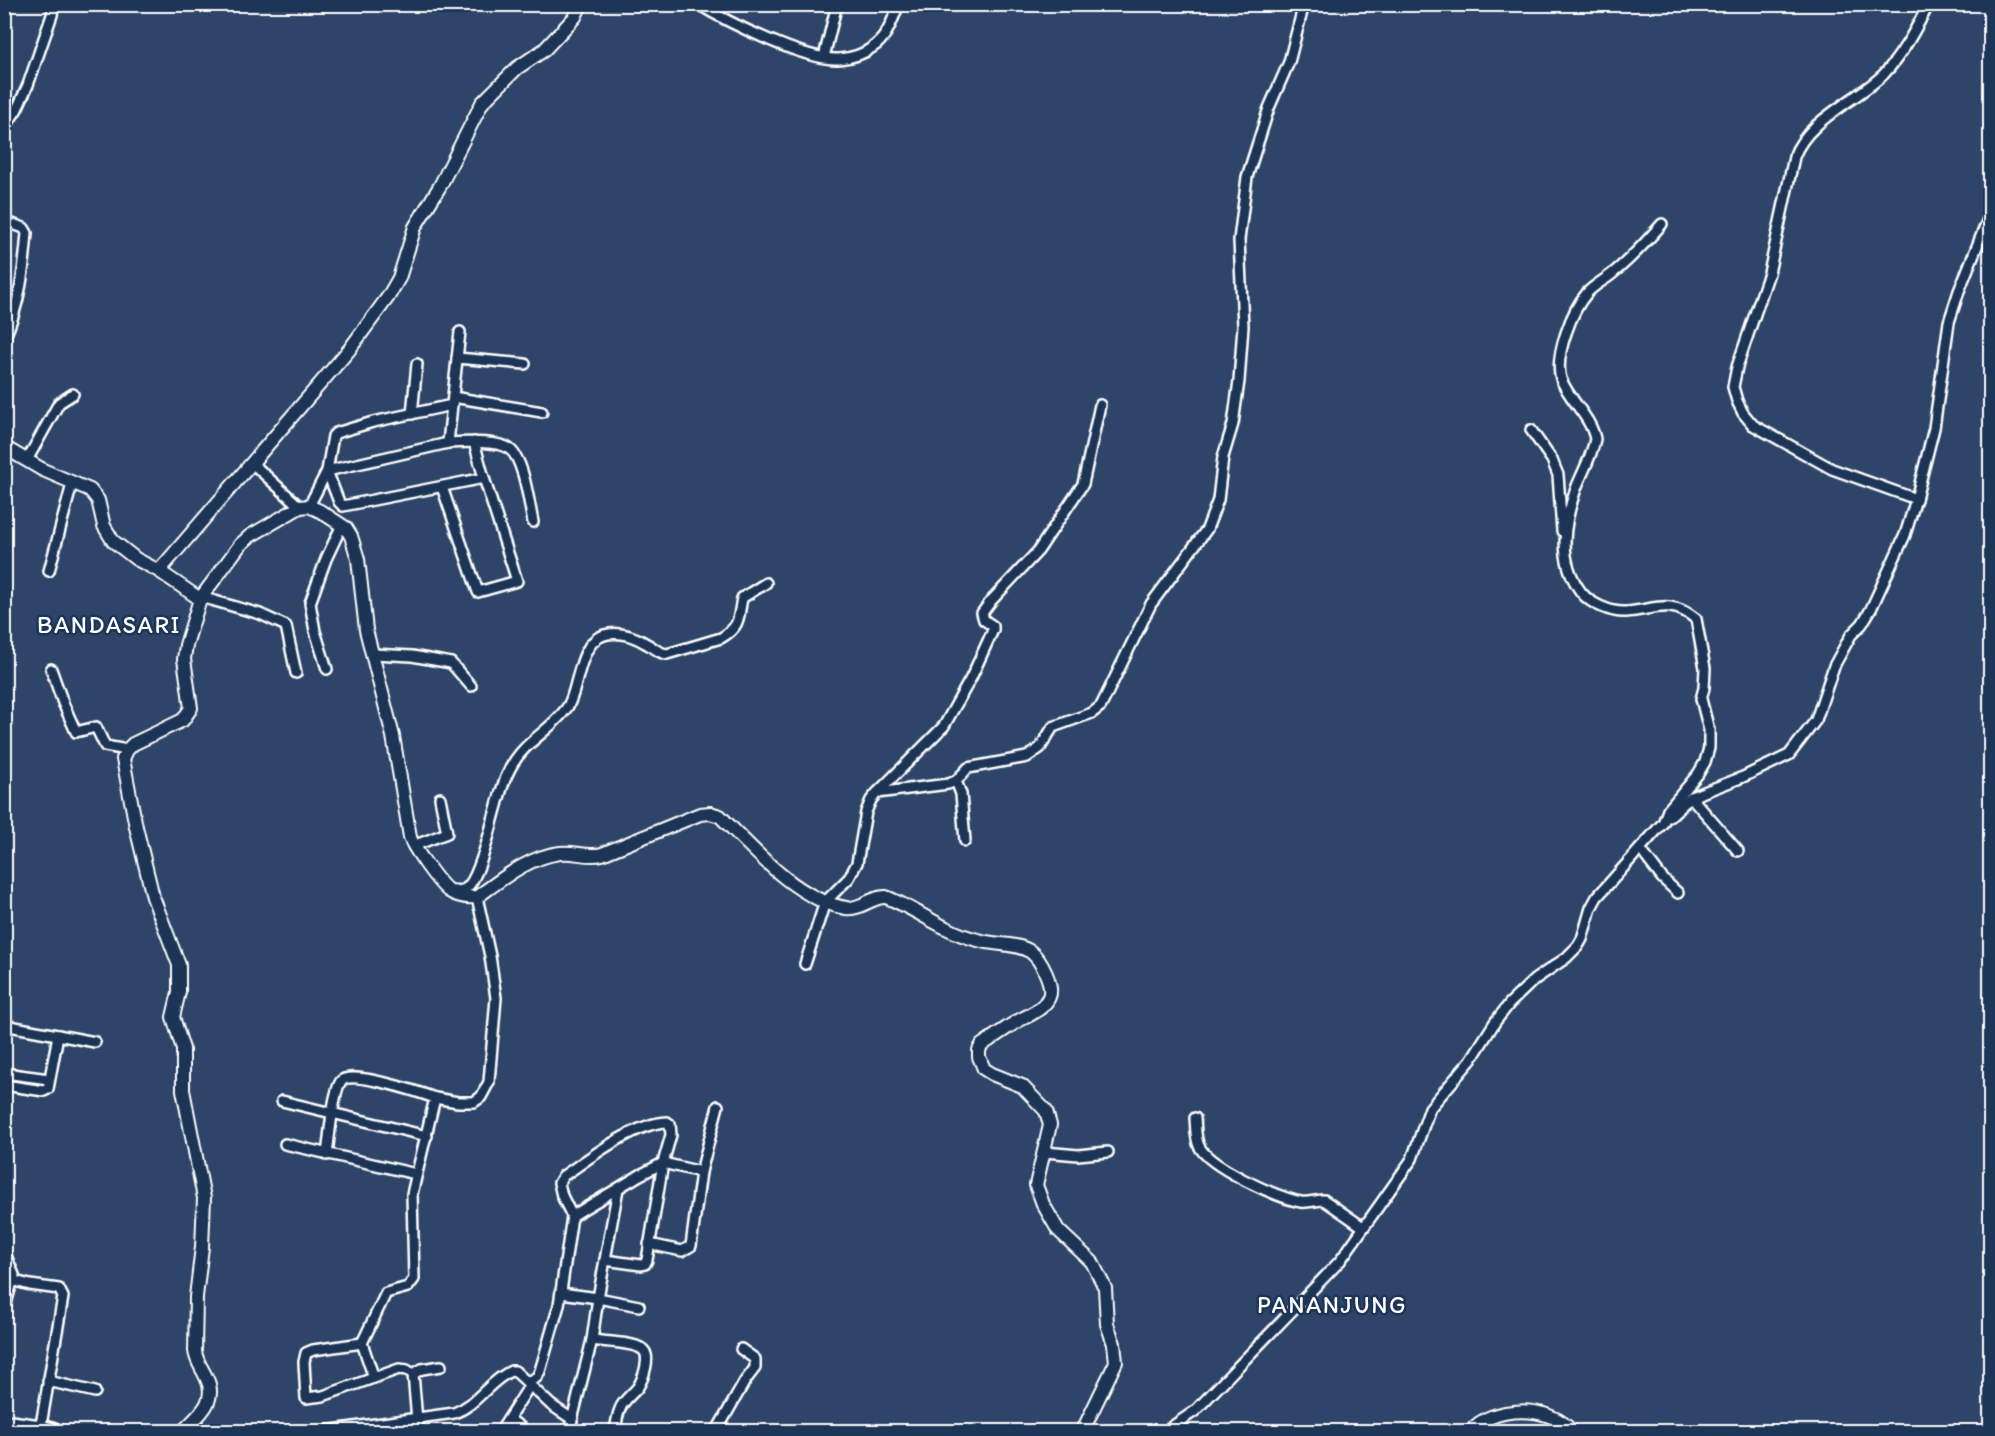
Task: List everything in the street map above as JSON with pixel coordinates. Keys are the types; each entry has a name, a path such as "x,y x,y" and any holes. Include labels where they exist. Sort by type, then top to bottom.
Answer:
{"street":[{"path":"4,129 17,109 28,85 54,4"},
{"path":"159,571 349,350 388,297 399,278 415,227 440,186 482,103 517,68 544,50 575,17 581,4"},
{"path":"698,4 718,16 776,42 838,59 860,55 874,47 887,33 898,4"},
{"path":"824,57 837,4"},
{"path":"877,793 948,784 956,781 968,768 1026,758 1040,748 1053,727 1092,713 1101,706 1151,604 1209,526 1218,500 1223,457 1233,424 1239,381 1243,326 1239,240 1247,177 1269,108 1289,62 1304,4"},
{"path":"1916,499 1832,469 1754,426 1743,412 1733,387 1737,367 1768,273 1798,146 1808,132 1857,96 1887,69 1915,31 1929,4"},
{"path":"1164,1431 1195,1411 1340,1261 1412,1158 1430,1108 1471,1060 1510,1003 1539,976 1566,958 1578,946 1597,897 1663,823 1691,797 1781,760 1789,755 1809,732 1820,712 1834,666 1851,635 1862,624 1871,609 1905,535 1934,428 1949,322 1990,214"},
{"path":"4,221 24,228 27,233 19,299 14,318 4,339"},
{"path":"1564,539 1572,502 1595,439 1560,376 1560,360 1564,341 1578,305 1589,290 1613,273 1662,224"},
{"path":"448,443 460,332"},
{"path":"457,358 525,364"},
{"path":"412,414 417,364"},
{"path":"27,460 59,403 73,394"},
{"path":"182,1431 205,1410 210,1402 211,1392 195,1351 196,1297 202,1247 204,1198 183,1090 183,1049 173,1017 179,986 179,965 153,897 123,759 133,744 183,720 191,708 184,659 186,645 201,598 240,545 250,536 304,506 327,471 333,436 336,433 412,414 452,401 542,412"},
{"path":"805,964 825,902 849,878 857,863 866,812 871,800 946,722 971,678 993,630 993,626 984,620 982,613 1038,551 1083,484 1100,405"},
{"path":"1531,430 1552,460 1558,475 1560,514 1568,561 1574,580 1588,600 1621,612 1660,607 1674,608 1685,610 1696,619 1705,668 1701,699 1709,730 1709,748 1698,774 1668,810 1663,823"},
{"path":"327,471 448,443 474,442 507,446 513,451 521,468 533,522"},
{"path":"442,487 478,592 517,581 474,442"},
{"path":"6,450 72,484 90,490 96,497 104,526 113,541 136,559 201,598 260,614 286,626 296,673"},
{"path":"252,463 304,506 332,517 351,536 358,559 366,630 393,736 410,837 413,846 447,890 467,898 477,897 533,860 559,853 596,855 700,814 710,813 720,816 768,863 787,878 812,896 825,902 852,908 886,897 947,929 977,940 1020,947 1037,957 1049,985 1048,999 1034,1013 1015,1022 982,1045 979,1057 984,1068 992,1074 1022,1086 1046,1111 1050,1125 1045,1152 1036,1176 1036,1185 1043,1204 1058,1230 1092,1262 1102,1280 1106,1296 1107,1324 1116,1353 1116,1362 1082,1431"},
{"path":"327,471 339,502 344,506 484,478"},
{"path":"49,571 72,484"},
{"path":"327,669 315,631 310,603 326,559 342,525"},
{"path":"447,890 463,890 471,884 482,859 504,780 512,764 526,747 554,722 568,705 589,648 602,636 626,633 648,644 659,653 667,654 721,638 739,621 742,598 766,583"},
{"path":"373,654 412,656 451,663 471,686"},
{"path":"51,669 76,732 96,727 105,746 127,750"},
{"path":"956,781 961,794 965,841"},
{"path":"1691,797 1738,850"},
{"path":"413,846 447,833 440,798"},
{"path":"1640,849 1662,878 1678,893"},
{"path":"327,1155 340,1083 348,1077 458,1102 474,1102 481,1097 489,1082 496,998 490,956 477,897"},
{"path":"4,1025 95,1042"},
{"path":"4,1085 44,1091 50,1086 49,1079 58,1035"},
{"path":"4,1073 49,1079"},
{"path":"374,1378 362,1343 386,1293 408,1287 414,1279 412,1194 435,1098"},
{"path":"282,1101 427,1136"},
{"path":"649,1244 682,1251 691,1246 700,1172 704,1166 718,1106"},
{"path":"1195,1118 1199,1146 1219,1166 1288,1198 1306,1203 1324,1200 1363,1227"},
{"path":"500,1431 529,1383 537,1377 540,1371 561,1293 572,1216 562,1196 559,1183 563,1176 618,1140 646,1127 667,1122 672,1130 663,1163 645,1264 605,1260"},
{"path":"285,1144 416,1174"},
{"path":"1045,1152 1078,1155 1108,1152"},
{"path":"572,1216 663,1163 700,1172"},
{"path":"569,1431 592,1340 618,1189"},
{"path":"4,1251 13,1269 8,1279 4,1311"},
{"path":"8,1279 59,1289 63,1297 41,1425"},
{"path":"561,1293 639,1306"},
{"path":"592,1340 638,1346 647,1354 644,1372 637,1388 627,1397 620,1409 615,1431"},
{"path":"362,1343 306,1353 305,1396 309,1399 323,1396 399,1369 413,1374"},
{"path":"716,1431 745,1381 756,1368 754,1359 741,1349"},
{"path":"413,1374 422,1369 441,1366"},
{"path":"318,1431 374,1428 454,1413 466,1408 508,1372 515,1371 551,1405 572,1419"},
{"path":"413,1374 418,1431"},
{"path":"48,1381 95,1392"},
{"path":"1470,1431 1486,1418 1516,1412 1545,1413 1561,1421 1572,1431"},
{"path":"509,1419 526,1431"},
{"path":"4,1420 67,1431"}],"district":[{"name":"BANDASARI","path":"109,625"},
{"name":"PANANJUNG","path":"1332,1305"}]}
